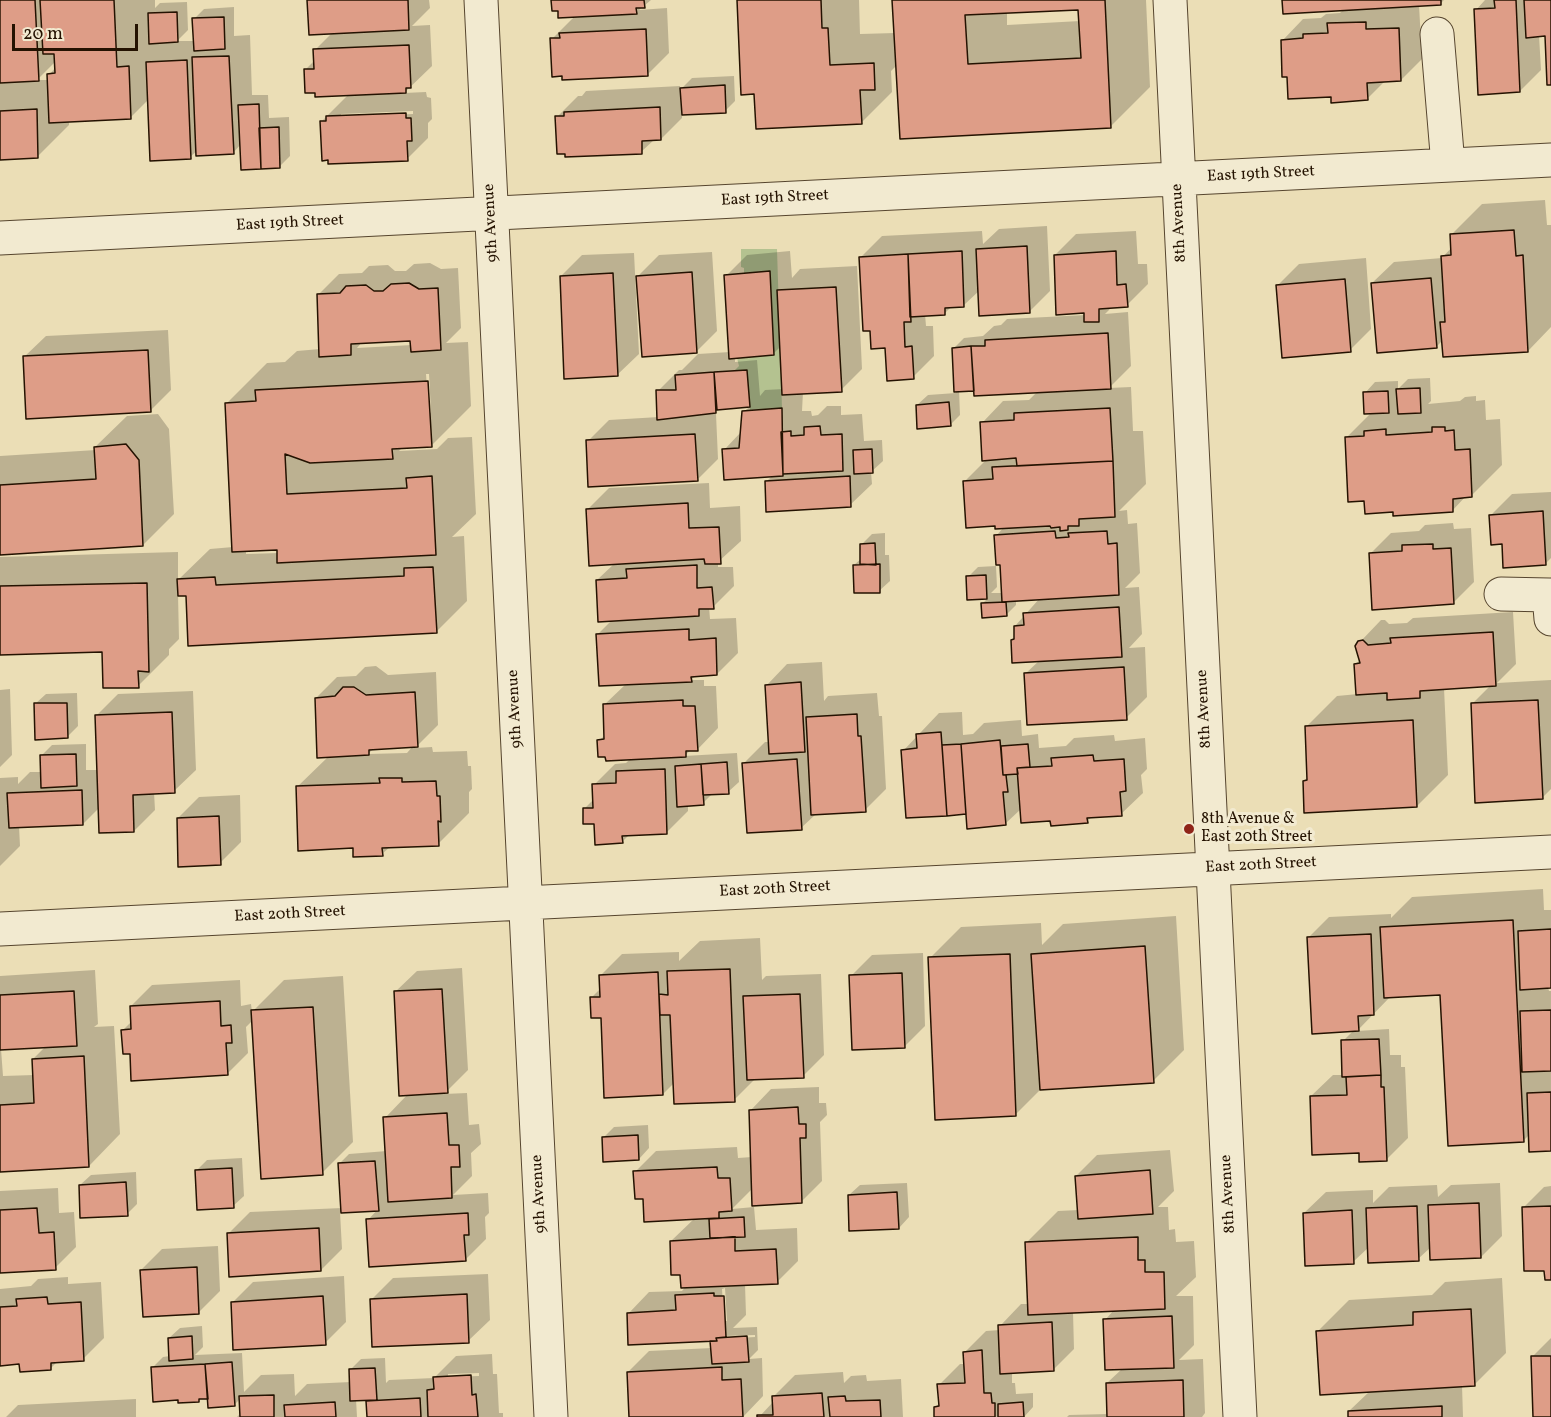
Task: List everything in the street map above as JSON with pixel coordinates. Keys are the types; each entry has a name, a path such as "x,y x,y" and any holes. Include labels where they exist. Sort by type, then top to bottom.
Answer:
{"street":[{"name":"9th Avenue","path":"481,0 551,1417"},
{"name":"8th Avenue","path":"1170,0 1240,1417"},
{"path":"1437,34 1448,165"},
{"name":"East 19th Street","path":"0,238 1551,160"},
{"path":"1502,594 1549,595 1551,619"},
{"name":"East 20th Street","path":"0,929 1551,852"}],"green space":[{"path":"741,249 777,249 782,408 750,410 747,370 735,370 739,366 737,358 774,355 744,268 741,267"}],"building":[{"path":"0,0 35,0 39,81 0,83"},
{"path":"40,0 114,0 117,67 129,66 131,119 49,123 47,74 55,73 54,54 43,54"},
{"path":"307,0 408,0 409,30 309,35"},
{"path":"551,0 644,0 645,8 636,8 637,14 558,18 558,11 552,11"},
{"path":"737,0 821,0 822,28 828,28 830,65 874,63 875,90 860,90 862,124 756,129 754,94 741,95"},
{"path":"892,0 1105,0 1111,128 900,139","holes":["1078,10 1081,58 968,64 965,15"]},
{"path":"1282,0 1441,0 1441,5 1283,14"},
{"path":"1494,0 1516,0 1520,92 1478,95 1474,9 1495,8"},
{"path":"1524,0 1551,0 1551,85 1547,85 1545,36 1526,38"},
{"path":"177,12 178,42 149,44 148,13"},
{"path":"224,17 225,49 194,51 192,18"},
{"path":"1366,22 1366,29 1399,28 1401,81 1367,83 1368,100 1331,103 1331,97 1288,99 1287,77 1282,77 1281,40 1303,38 1303,34 1328,33 1327,23"},
{"path":"646,29 648,76 562,80 562,76 552,77 550,38 560,38 559,33"},
{"path":"409,45 411,88 406,88 406,93 315,97 315,93 305,93 304,69 314,69 313,49"},
{"path":"229,56 234,154 196,156 192,57"},
{"path":"187,60 191,159 150,161 146,62"},
{"path":"725,85 726,113 682,115 680,88"},
{"path":"259,104 261,169 241,170 238,105"},
{"path":"660,107 661,140 642,141 642,154 565,157 565,154 557,154 555,116 564,116 564,112"},
{"path":"37,109 38,158 0,160 0,111"},
{"path":"406,113 406,118 411,118 412,141 407,141 408,161 328,164 328,160 322,161 320,121 326,121 326,116"},
{"path":"279,127 280,168 261,169 259,128"},
{"path":"1514,230 1516,256 1523,255 1528,352 1443,357 1440,322 1445,322 1441,256 1451,255 1450,234"},
{"path":"1027,246 1030,313 979,316 976,249"},
{"path":"962,251 964,307 945,308 945,315 910,317 908,254"},
{"path":"1116,251 1117,285 1126,284 1128,307 1099,309 1099,322 1084,322 1084,313 1056,315 1054,255"},
{"path":"908,254 911,322 904,322 905,347 912,346 914,379 887,381 885,348 871,349 870,331 863,331 859,257"},
{"path":"770,271 774,355 729,359 724,275"},
{"path":"692,272 697,353 642,357 636,276"},
{"path":"613,273 618,376 564,379 560,276"},
{"path":"1431,278 1437,348 1377,353 1371,283"},
{"path":"1345,279 1351,352 1282,358 1276,285"},
{"path":"409,283 419,289 438,288 441,350 411,352 410,341 351,344 351,355 319,357 317,294 340,293 346,286 366,285 374,291 383,291 391,284"},
{"path":"836,287 842,392 782,395 777,290"},
{"path":"1108,333 1111,389 974,396 971,346 985,346 985,340"},
{"path":"971,346 974,391 954,392 952,348"},
{"path":"148,350 151,412 26,419 23,356"},
{"path":"747,370 750,407 717,410 714,372"},
{"path":"714,372 716,413 657,420 656,390 676,390 675,375"},
{"path":"428,381 432,447 392,449 393,459 310,463 285,454 287,494 407,488 406,478 432,476 436,555 277,563 277,550 232,552 225,403 256,401 255,390"},
{"path":"1420,388 1421,413 1398,414 1396,389"},
{"path":"1388,391 1389,413 1364,414 1363,392"},
{"path":"949,402 951,426 917,429 916,405"},
{"path":"782,408 783,476 724,480 722,449 739,448 742,411"},
{"path":"1110,408 1113,461 1017,466 1016,458 982,461 980,422 1014,420 1014,413"},
{"path":"820,426 821,435 842,434 843,471 783,474 781,432 791,431 791,436 804,435 804,427"},
{"path":"1432,427 1445,427 1445,431 1454,430 1455,450 1470,449 1472,497 1453,499 1453,512 1393,516 1393,512 1365,514 1364,501 1348,502 1345,437 1364,436 1364,431 1386,429 1386,435 1432,432"},
{"path":"695,434 698,481 588,487 586,440"},
{"path":"126,444 139,460 143,546 0,555 0,485 96,479 94,447"},
{"path":"872,449 873,473 854,474 853,450"},
{"path":"1113,461 1115,517 1079,519 1079,526 1068,526 1068,530 1060,531 1060,527 1051,528 1050,526 966,528 963,481 993,479 992,467"},
{"path":"850,476 851,507 766,512 765,481"},
{"path":"688,503 689,528 719,527 721,564 705,564 704,559 589,566 586,509"},
{"path":"1543,511 1546,565 1503,568 1502,544 1491,545 1489,515"},
{"path":"1055,531 1056,538 1069,537 1068,533 1107,531 1108,544 1117,543 1119,595 1002,602 1000,565 996,565 994,535"},
{"path":"875,543 876,565 860,564 860,544"},
{"path":"1433,544 1433,549 1451,548 1454,604 1372,610 1369,553 1402,551 1402,545"},
{"path":"880,564 880,593 854,593 853,565"},
{"path":"697,565 697,588 712,587 714,609 699,609 699,616 598,622 596,580 627,578 626,569"},
{"path":"433,567 437,633 188,646 186,596 178,596 177,579 215,577 216,585 404,576 404,568"},
{"path":"986,575 987,599 967,600 966,576"},
{"path":"147,583 149,672 138,671 139,688 103,688 102,652 0,655 0,586"},
{"path":"1006,602 1007,616 982,618 981,603"},
{"path":"1119,607 1122,657 1012,663 1011,640 1014,639 1014,626 1024,625 1023,613"},
{"path":"689,629 689,640 716,638 717,675 691,677 692,682 599,686 596,634"},
{"path":"1493,632 1496,686 1420,691 1420,698 1387,700 1387,693 1356,695 1354,664 1360,663 1355,646 1358,641 1363,640 1368,645 1391,643 1390,638"},
{"path":"1124,667 1127,720 1027,725 1024,673"},
{"path":"801,682 805,752 769,754 765,685"},
{"path":"343,687 354,687 366,695 415,692 418,747 369,750 369,755 317,758 315,698 335,696"},
{"path":"683,700 683,706 695,706 698,751 686,751 686,757 606,761 605,757 598,757 597,740 604,739 603,704"},
{"path":"1538,700 1543,799 1475,803 1471,703"},
{"path":"34,703 67,703 68,738 35,740"},
{"path":"172,712 175,793 133,795 134,832 99,833 95,715"},
{"path":"857,714 858,736 861,736 866,812 811,815 806,717"},
{"path":"1413,720 1417,807 1304,813 1303,781 1307,780 1305,726"},
{"path":"941,732 947,816 906,818 901,750 917,748 916,734"},
{"path":"1000,740 1003,775 1006,775 1008,792 1003,792 1006,825 967,829 961,744"},
{"path":"961,744 966,814 947,816 942,745"},
{"path":"1028,744 1030,767 1017,768 1018,774 1003,775 1001,746"},
{"path":"76,754 77,786 41,788 40,755"},
{"path":"1093,755 1094,761 1124,759 1126,791 1120,792 1122,816 1087,818 1088,823 1051,826 1050,821 1021,823 1017,768 1052,766 1051,758"},
{"path":"797,759 802,830 747,833 742,763"},
{"path":"727,762 729,794 703,795 701,764"},
{"path":"701,764 704,805 677,807 675,766"},
{"path":"665,769 667,834 622,836 623,843 595,845 594,824 583,824 583,808 593,808 592,784 616,783 616,771"},
{"path":"379,778 402,778 402,782 436,781 437,796 440,796 439,846 382,848 383,856 353,857 353,848 298,851 296,786 380,783"},
{"path":"82,790 83,825 9,828 7,793"},
{"path":"219,816 221,865 178,867 177,818"},
{"path":"1513,920 1524,1142 1448,1146 1440,995 1384,998 1380,927"},
{"path":"1551,929 1551,988 1520,990 1518,931"},
{"path":"1371,934 1374,1015 1358,1016 1359,1031 1312,1034 1307,937"},
{"path":"1145,946 1154,1083 1040,1090 1031,954"},
{"path":"1010,954 1016,1116 935,1120 928,957"},
{"path":"730,969 735,1102 674,1104 670,1015 660,1015 659,994 668,995 667,971"},
{"path":"658,972 663,1095 604,1098 601,1018 591,1018 590,997 600,997 599,975"},
{"path":"902,973 905,1048 852,1050 849,975"},
{"path":"442,989 448,1093 399,1096 394,991"},
{"path":"74,991 77,1046 0,1050 0,995"},
{"path":"800,994 804,1078 747,1080 743,996"},
{"path":"220,1001 221,1026 231,1025 232,1043 226,1043 228,1075 131,1081 130,1054 123,1054 121,1030 131,1029 130,1006"},
{"path":"313,1007 323,1175 261,1179 251,1010"},
{"path":"1551,1010 1551,1071 1522,1072 1520,1011"},
{"path":"1379,1039 1381,1075 1342,1077 1341,1040"},
{"path":"84,1056 89,1167 0,1172 0,1105 34,1103 32,1059"},
{"path":"1381,1075 1381,1087 1384,1087 1387,1161 1359,1162 1359,1153 1312,1155 1310,1096 1347,1095 1346,1077"},
{"path":"1551,1092 1551,1151 1529,1152 1527,1093"},
{"path":"798,1107 799,1124 806,1124 806,1138 800,1138 802,1203 752,1206 749,1110"},
{"path":"447,1113 449,1145 459,1145 460,1167 451,1167 452,1198 388,1202 383,1117"},
{"path":"638,1135 639,1160 603,1162 602,1137"},
{"path":"375,1161 379,1211 341,1213 338,1163"},
{"path":"717,1167 718,1178 730,1178 732,1211 719,1212 719,1218 644,1222 643,1199 635,1199 633,1171"},
{"path":"232,1168 234,1208 197,1210 195,1170"},
{"path":"1150,1170 1153,1214 1078,1219 1075,1176"},
{"path":"126,1182 128,1216 80,1218 79,1185"},
{"path":"897,1192 899,1229 849,1231 848,1195"},
{"path":"1479,1203 1481,1258 1430,1260 1428,1205"},
{"path":"1417,1206 1419,1261 1368,1263 1366,1208"},
{"path":"1551,1206 1551,1280 1545,1280 1544,1271 1524,1271 1522,1207"},
{"path":"37,1208 39,1233 54,1232 56,1270 0,1273 0,1210"},
{"path":"1352,1210 1354,1264 1305,1266 1303,1213"},
{"path":"468,1213 469,1235 464,1235 466,1261 369,1267 366,1219"},
{"path":"744,1217 745,1237 710,1238 709,1219"},
{"path":"319,1228 321,1271 229,1277 227,1233"},
{"path":"735,1237 735,1251 776,1249 778,1284 681,1288 680,1275 671,1275 670,1241"},
{"path":"1138,1237 1138,1260 1145,1260 1145,1272 1164,1272 1165,1309 1028,1315 1025,1242"},
{"path":"197,1267 199,1314 143,1317 140,1270"},
{"path":"714,1293 714,1296 724,1296 726,1337 716,1338 717,1341 628,1345 627,1313 676,1310 675,1295"},
{"path":"467,1294 469,1343 372,1347 370,1299"},
{"path":"323,1296 326,1345 233,1350 231,1302"},
{"path":"47,1297 48,1304 81,1302 84,1361 51,1363 51,1370 20,1372 19,1364 0,1366 0,1307 17,1306 16,1299"},
{"path":"1471,1309 1475,1386 1320,1395 1316,1331 1413,1325 1413,1312"},
{"path":"1172,1316 1174,1368 1105,1370 1103,1319"},
{"path":"1052,1322 1054,1371 1000,1374 998,1325"},
{"path":"192,1336 193,1359 169,1361 168,1338"},
{"path":"747,1336 749,1362 712,1364 710,1341 717,1341 716,1338"},
{"path":"982,1350 984,1393 991,1393 992,1403 995,1403 995,1417 934,1417 934,1407 939,1406 937,1384 965,1383 963,1352"},
{"path":"1531,1356 1551,1356 1551,1417 1533,1417"},
{"path":"232,1362 235,1406 208,1408 205,1364"},
{"path":"205,1364 208,1399 199,1399 199,1402 178,1403 178,1400 153,1402 151,1367"},
{"path":"722,1367 722,1380 741,1379 743,1417 629,1417 627,1372"},
{"path":"375,1368 377,1400 350,1401 349,1369"},
{"path":"471,1375 472,1395 476,1394 478,1417 428,1417 427,1390 434,1389 433,1377"},
{"path":"1183,1380 1184,1417 1107,1417 1106,1383"},
{"path":"822,1393 824,1417 757,1417 757,1415 773,1415 772,1396"},
{"path":"274,1395 274,1417 240,1417 239,1396"},
{"path":"845,1396 846,1401 880,1400 881,1417 830,1417 828,1397"},
{"path":"420,1398 421,1417 367,1417 366,1401"},
{"path":"335,1402 336,1417 285,1417 284,1405"},
{"path":"1023,1402 1024,1417 998,1417 998,1404"},
{"path":"1442,1406 1442,1417 1348,1417 1348,1411"}],"place":[{"name":"8th Avenue & East 20th Street","path":"1189,829"}]}
